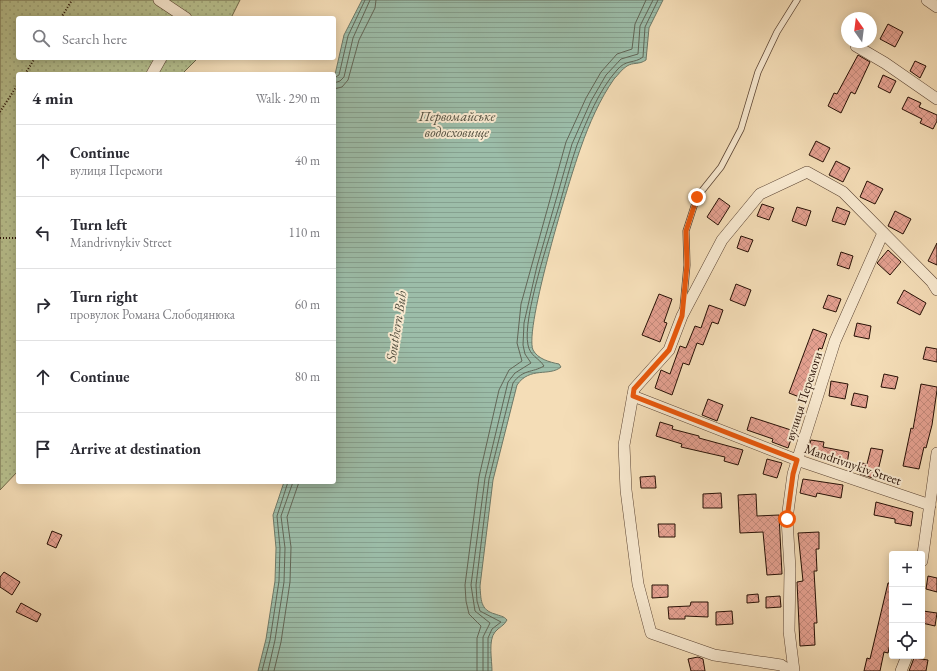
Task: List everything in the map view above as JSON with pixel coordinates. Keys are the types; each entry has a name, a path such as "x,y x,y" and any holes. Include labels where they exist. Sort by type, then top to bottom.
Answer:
{"street":[{"path":"159,0 183,16"},
{"path":"927,0 937,7"},
{"path":"859,48 885,63 937,100"},
{"path":"153,72 161,60"},
{"path":"790,671 781,666 714,655 651,633 638,584 626,490 624,445 634,389 669,350 682,316 722,240 760,194 806,172 843,192 932,282 937,290"},
{"name":"вулиця Перемоги","path":"794,671 788,631 790,569 787,519 793,474 835,342 883,233"},
{"name":"Mandrivnykiv Street","path":"633,396 797,460 930,505"},
{"path":"924,551 937,454"},
{"path":"901,671 906,659"}],"lane":[{"path":"682,316 687,265 686,231 697,197 721,167 741,129 758,72 777,32 797,0"}],"path":[{"path":"62,16 72,0"},
{"path":"26,72 34,60"},
{"path":"0,112 16,87"},
{"path":"0,238 16,238"}],"shaded area":[{"path":"0,0 240,0 232,16 16,16 16,60 196,60 184,72 16,72 16,473 0,490"}],"water":[{"name":"Первомайське водосховище","path":"362,0 663,0 649,28 646,60 629,65 620,72 604,95 591,121 575,163 541,284 532,336 533,350 541,358 559,364 561,367 556,370 528,376 522,379 517,385 493,480 480,586 482,603 486,610 507,620 493,636 491,645 492,671 258,671 266,639 275,581 276,548 273,515 283,484 336,484 336,72 344,35"}],"building":[{"path":"888,24 903,32 895,47 880,39"},
{"path":"858,55 870,62 855,94 851,92 841,113 828,106 834,93 837,94"},
{"path":"915,61 926,66 920,78 910,71"},
{"path":"883,75 896,81 890,93 878,87"},
{"path":"908,97 921,103 919,107 937,115 937,121 933,129 920,123 922,119 902,109"},
{"path":"816,141 830,148 823,162 809,155"},
{"path":"836,161 850,168 843,182 829,175"},
{"path":"867,181 883,189 875,204 860,197"},
{"path":"719,198 730,206 718,225 707,217"},
{"path":"762,204 774,208 769,220 757,216"},
{"path":"797,207 811,211 806,226 792,221"},
{"path":"837,207 850,212 845,225 832,221"},
{"path":"895,211 911,219 903,234 888,226"},
{"path":"741,236 753,240 748,252 737,248"},
{"path":"937,243 937,265 928,261"},
{"path":"888,250 901,262 890,275 877,263"},
{"path":"841,252 853,256 849,269 837,265"},
{"path":"736,284 751,290 745,306 730,300"},
{"path":"904,290 926,303 920,315 897,303"},
{"path":"659,294 672,299 664,322 667,323 660,342 642,335"},
{"path":"828,295 841,299 836,312 823,308"},
{"path":"709,305 723,310 718,324 712,322 703,345 697,343 689,365 683,363 672,395 655,388 661,370 670,374 680,346 686,348 695,326 701,328"},
{"path":"857,323 871,326 869,339 854,336"},
{"path":"813,329 827,334 822,349 819,348 802,398 789,393"},
{"path":"926,347 937,349 937,362 923,359"},
{"path":"884,374 898,377 895,389 881,387"},
{"path":"831,381 848,384 845,399 829,396"},
{"path":"921,384 937,387 937,390 932,425 926,448 924,447 919,469 903,466 911,428 913,429"},
{"path":"854,393 868,396 866,408 851,405"},
{"path":"708,399 723,405 717,421 702,415"},
{"path":"751,417 794,431 788,448 772,442 773,439 747,430"},
{"path":"660,422 673,426 672,429 743,450 738,465 724,461 725,457 681,447 682,444 656,436"},
{"path":"811,440 824,442 823,447 849,452 847,464 832,462 833,458 807,453"},
{"path":"871,448 883,450 876,479 860,474 862,463 867,464"},
{"path":"767,459 782,463 777,478 763,474"},
{"path":"655,476 656,488 641,488 640,477"},
{"path":"803,479 843,485 841,498 817,493 816,497 800,493"},
{"path":"721,493 722,508 703,508 703,494"},
{"path":"756,494 757,516 779,515 782,574 767,575 763,532 740,533 738,495"},
{"path":"876,502 913,512 911,526 895,523 895,519 874,515"},
{"path":"658,524 675,524 675,537 659,537"},
{"path":"52,531 62,535 56,548 47,544"},
{"path":"819,532 819,549 816,549 817,571 814,571 817,623 814,623 815,645 800,646 797,582 803,581 798,533"},
{"path":"4,572 20,582 12,595 0,587 0,577"},
{"path":"928,576 937,578 937,592 926,589"},
{"path":"889,583 888,653 884,652 880,671 864,671 867,658 870,659"},
{"path":"652,585 668,585 668,597 652,598"},
{"path":"758,594 759,602 747,603 747,595"},
{"path":"780,596 781,607 766,608 766,597"},
{"path":"691,602 708,602 708,617 685,616 685,619 669,619 668,607 690,606"},
{"path":"21,603 41,614 37,622 16,612"},
{"path":"732,611 733,624 716,625 716,612"},
{"path":"925,611 937,613 935,626 925,624"},
{"path":"698,657 703,659 705,671 691,671 688,659"},
{"path":"914,659 928,660 926,671 909,671"}],"route":[{"path":"697,197 686,231 687,265 682,316 669,350 634,389 633,396 797,460 793,474 787,519"}],"water label":[{"name":"Southern Buh","path":"396,326"}]}
